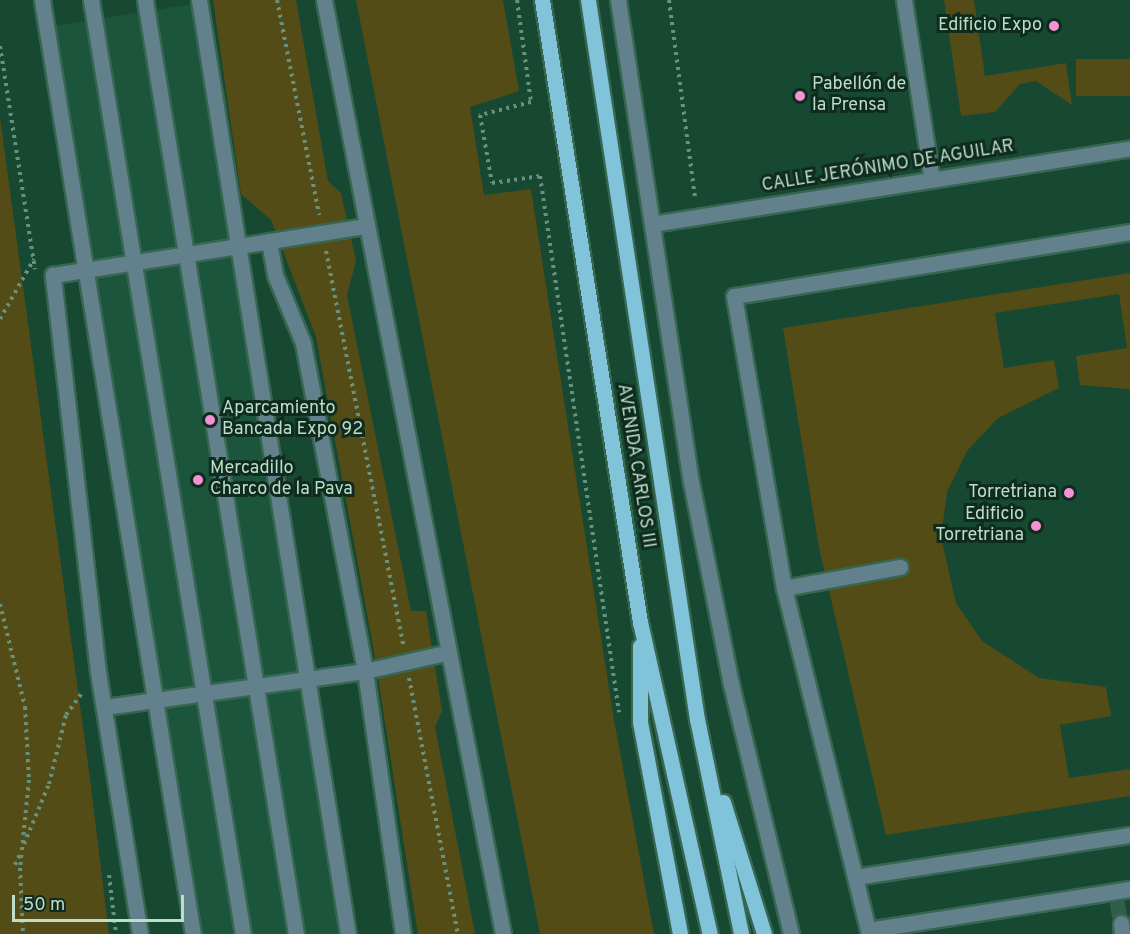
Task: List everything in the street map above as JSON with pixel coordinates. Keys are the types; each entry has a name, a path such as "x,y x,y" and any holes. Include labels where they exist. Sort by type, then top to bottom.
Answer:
{"main road":[{"name":"AVENIDA CARLOS III","path":"542,0 640,622 710,934"},
{"name":"AVENIDA CARLOS III","path":"588,0 697,719 741,934"},
{"path":"640,622 640,722 680,934"},
{"path":"697,719 764,934"}],"street":[{"path":"42,0 154,700 194,934"},
{"path":"91,0 136,262 243,934"},
{"path":"146,0 296,934"},
{"path":"199,0 235,246 348,934"},
{"path":"324,0 503,934"},
{"path":"618,0 693,493 736,707 791,934"},
{"path":"904,0 932,180"},
{"name":"CALLE JERÓNIMO DE AGUILAR","path":"652,224 1130,148"},
{"path":"140,934 105,707 53,275 366,226"},
{"path":"1121,893 868,930 784,588 734,296 1130,232"},
{"path":"270,241 275,275 303,343 365,671 403,934"},
{"path":"784,588 900,567"},
{"path":"105,707 256,682 365,671 449,652"},
{"path":"855,878 1130,835"}],"path":[{"path":"277,0 458,934"},
{"path":"517,0 531,102 480,115 492,183 540,176 620,717"},
{"path":"669,0 697,217"},
{"path":"0,319 36,256"},
{"path":"0,604 25,707 29,780 22,849 23,934"},
{"path":"15,865 49,784 66,715 88,686"}],"shaded area":[{"path":"213,0 296,0 328,181 341,193 356,261 347,295 411,611 426,611 442,711 435,727 475,934 418,934 373,646 316,337 271,220 241,194"},
{"path":"356,0 503,0 519,91 470,107 484,195 531,189 614,720 654,934 540,934"},
{"path":"944,0 974,0 985,76 1066,63 1072,105 1036,81 1020,84 995,112 961,116"},
{"name":"Mercadillo Charco de la Pava","path":"199,3 346,934 191,934 47,27"},
{"path":"1076,59 1130,59 1130,96 1076,96"},
{"path":"0,117 90,779 109,934 0,934"},
{"path":"1130,273 1130,389 1080,385 1076,356 1127,348 1119,294 995,313 1004,368 1054,360 1059,388 998,418 967,451 947,492 941,537 956,603 982,641 1039,678 1106,687 1111,716 1060,725 1069,778 1130,769 1130,796 886,835 819,548 783,328"}],"tunnel":[{"path":"1117,901 1121,923"}],"place":[{"name":"Edificio Expo","path":"1054,26"},
{"name":"Pabellón de la Prensa","path":"800,96"},
{"name":"Aparcamiento Bancada Expo 92","path":"210,420"},
{"name":"Mercadillo Charco de la Pava","path":"198,480"},
{"name":"Torretriana","path":"1069,493"},
{"name":"Edificio Torretriana","path":"1036,526"}]}
